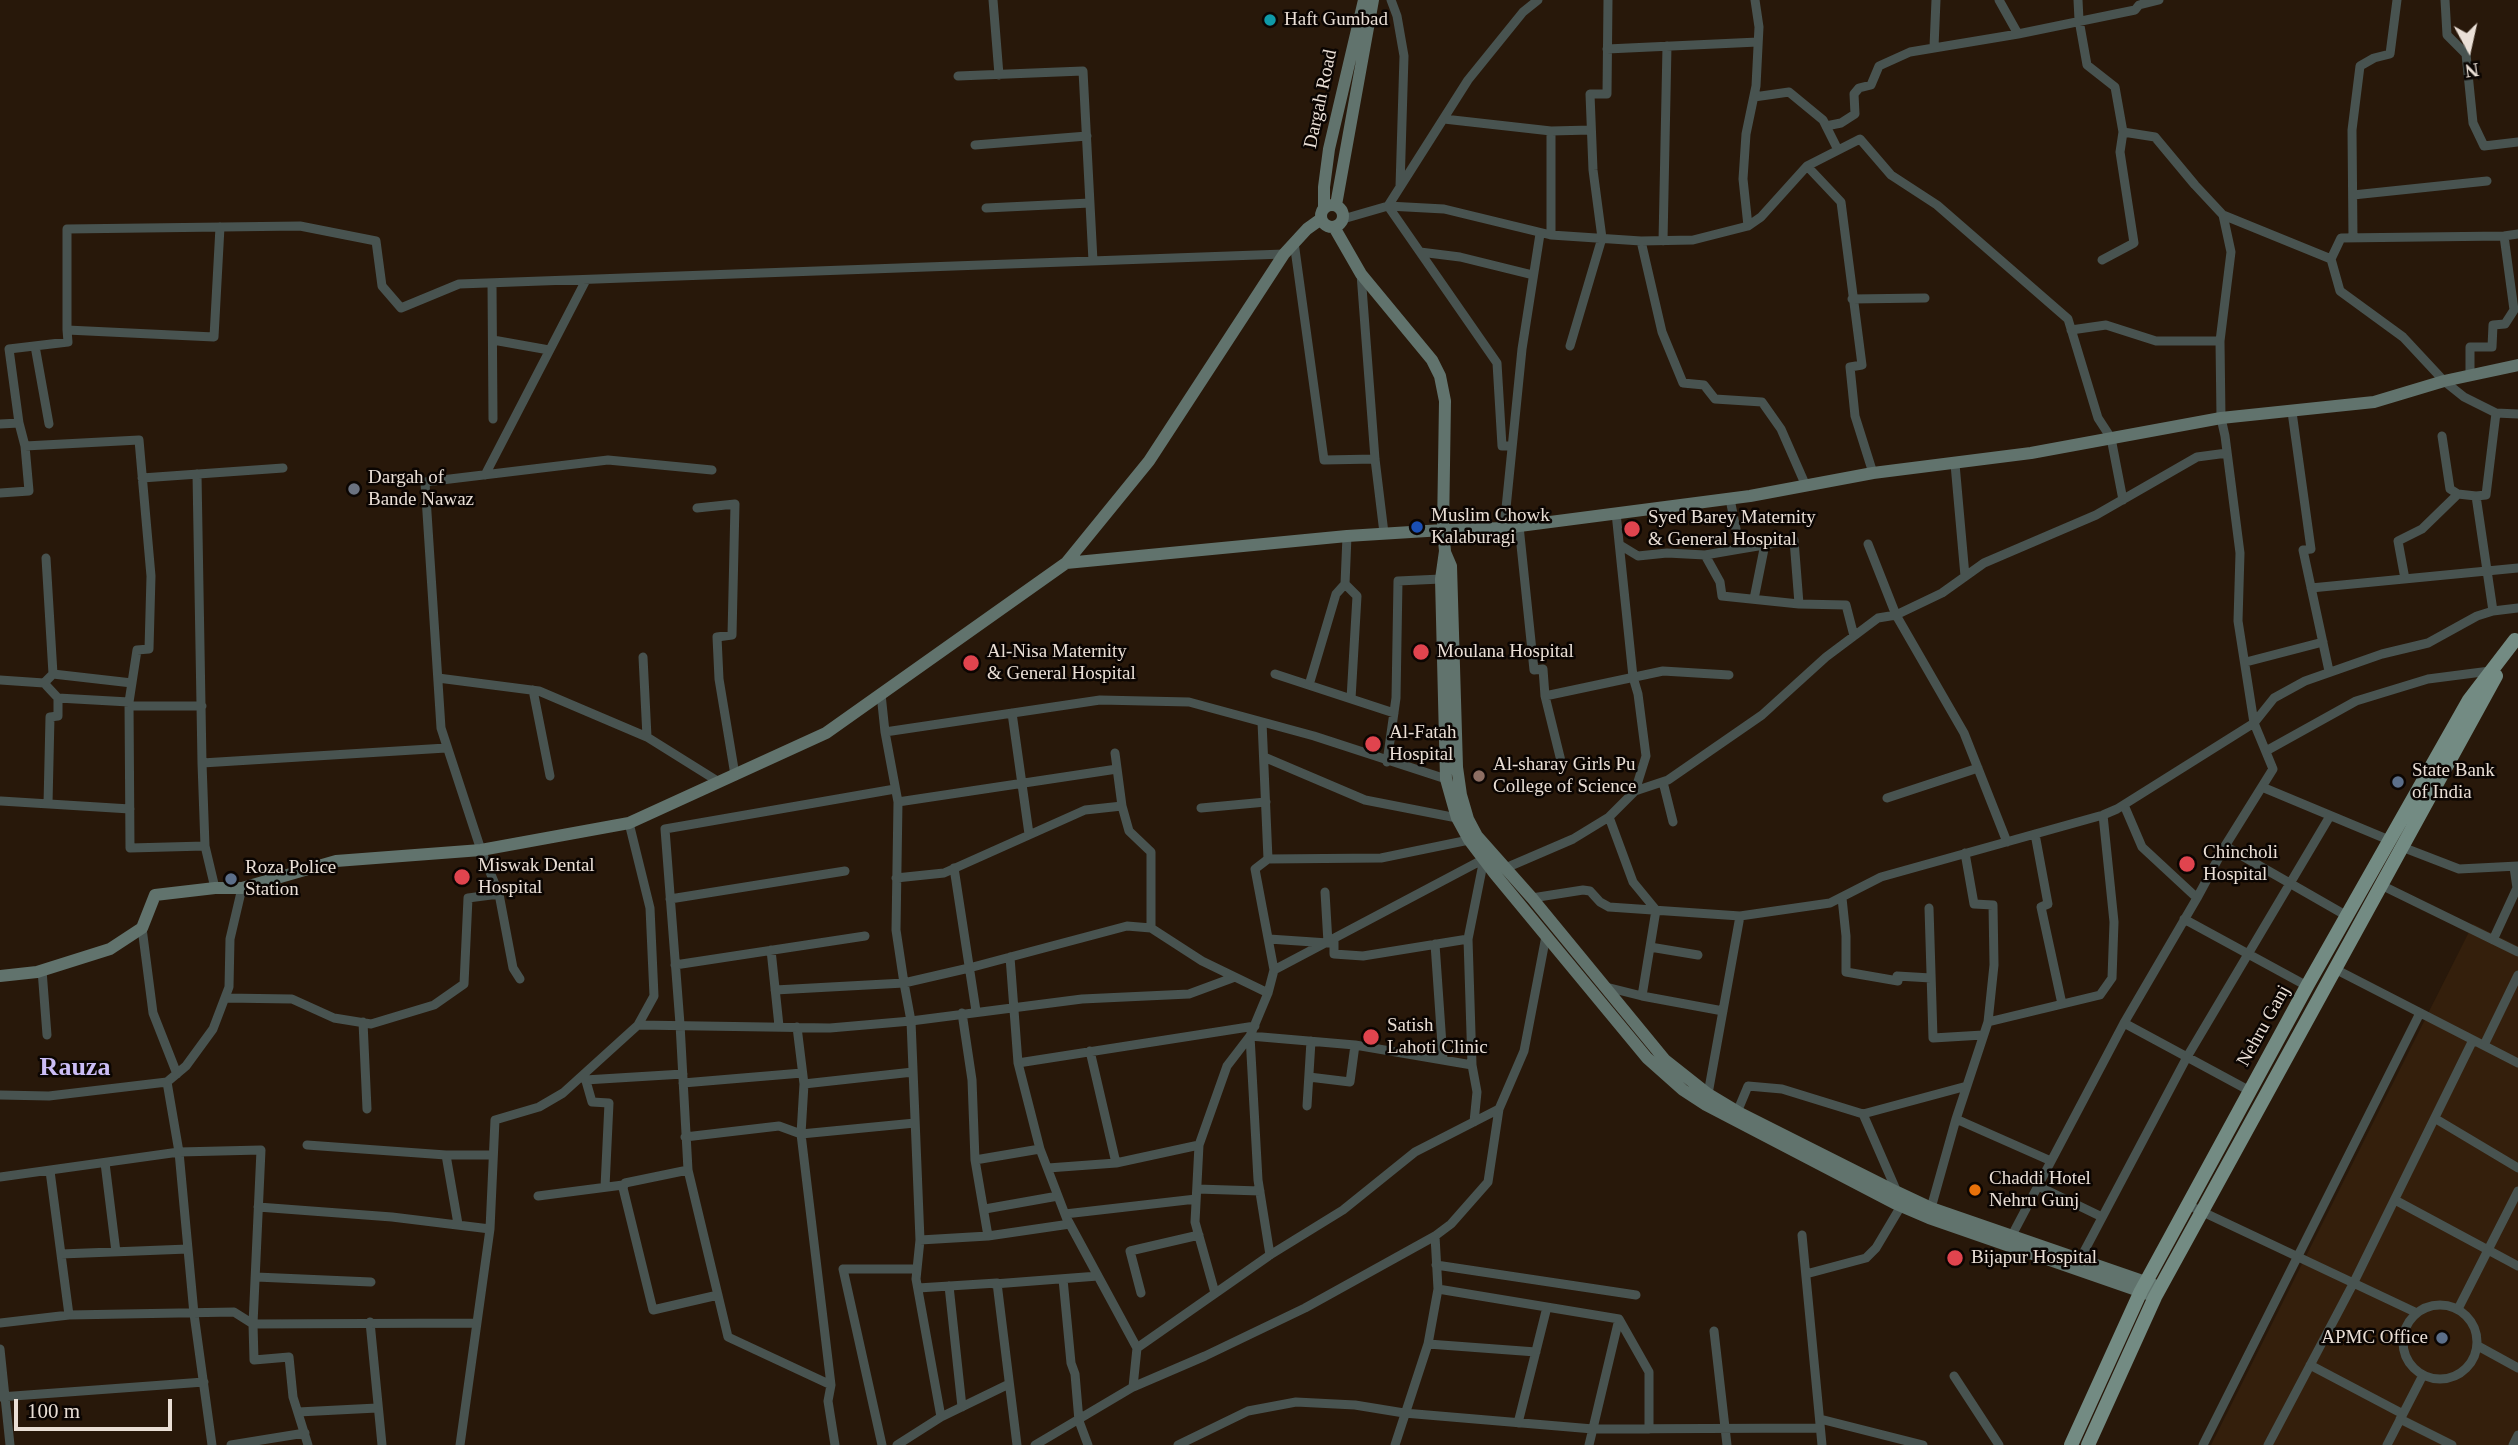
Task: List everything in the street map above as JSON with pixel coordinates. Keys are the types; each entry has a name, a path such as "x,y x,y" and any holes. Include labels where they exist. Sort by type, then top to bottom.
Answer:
{"main road":[{"name":"Dargah Road","path":"1327,210 1324,187 1329,149 1364,0"},
{"name":"Dargah Road","path":"1327,210 1373,0"},
{"path":"1327,210 1343,213 1339,223 1362,274 1432,360 1440,376 1445,401 1445,551 1441,579 1446,779 1457,818 1469,840 1484,859 1532,898 1665,1060 1736,1116 1901,1206 2078,1263 2158,1292"},
{"path":"1327,210 1323,224 1339,223"},
{"path":"0,976 42,970 110,949 142,928 155,895 215,888 242,888 336,861 481,850 629,823 826,733 1066,563 1149,461 1284,254 1327,210"},
{"path":"1066,563 1384,533 1504,528 1730,499 1873,474 2031,453 2221,418 2374,402 2444,381 2518,365"},
{"path":"1445,551 1451,566 1457,767 1461,795 1468,819 1477,836 1546,936 1647,1058 1683,1090 1706,1105 1736,1116 1931,1208 2009,1241"},
{"name":"Nehru Ganj","path":"2088,1445 2158,1292 2381,885 2396,844 2469,700 2517,640"},
{"name":"Nehru Ganj","path":"2071,1445 2143,1286 2308,986 2347,916 2396,844 2517,640"}],"street":[{"path":"993,0 999,75"},
{"path":"1391,0 1405,56 1400,189"},
{"path":"1388,206 1468,80 1522,12 1538,0"},
{"path":"1570,346 1602,238 1593,170 1590,94 1606,94 1608,0"},
{"path":"1748,226 1743,179 1758,42 1755,0"},
{"path":"1934,47 1936,0"},
{"path":"1999,0 2018,34"},
{"path":"2078,0 2078,20 2087,65 2115,87 2123,132 2120,152 2134,243 2102,260"},
{"path":"1826,126 1841,123 1855,114 1854,94 1859,88 1871,85 1879,66 1910,51 2018,34 2135,10 2139,5 2159,0"},
{"path":"2353,238 2353,130 2360,66 2374,58 2390,54 2397,0"},
{"path":"2445,0 2447,35 2466,54 2473,123 2484,146 2518,142"},
{"path":"1607,49 1758,42"},
{"path":"1663,241 1667,46"},
{"path":"958,76 1083,71 1093,261"},
{"path":"1754,97 1789,92 1823,120 1838,150"},
{"path":"1444,119 1551,131 1591,130"},
{"path":"1551,131 1551,235"},
{"path":"2123,132 2155,137 2223,215 2331,259"},
{"path":"975,145 1087,136"},
{"path":"1339,223 1388,206 1444,209 1540,234 1641,241 1693,240 1748,226 1761,217 1807,166 1860,139 1891,175 1937,205 2068,319 2098,418 2111,438 2123,500"},
{"path":"1807,166 1841,202 1862,365 1850,367 1855,416 1873,474"},
{"path":"2353,195 2487,180"},
{"path":"986,208 1090,203"},
{"path":"1388,206 1497,363 1502,446 1512,446"},
{"path":"2009,1241 2124,1023 2225,846 2273,769 2254,723 2238,621 2240,553 2221,418 2220,341 2231,252 2223,215"},
{"path":"0,493 29,491 25,446 5,356 9,349 68,342 67,229 300,226 376,241 382,286 401,308 459,284 1284,254"},
{"path":"67,330 214,337 220,227"},
{"path":"1504,528 1522,349 1540,234"},
{"path":"2518,234 2341,238 2331,259 2340,291 2403,337 2444,381 2464,397 2496,413 2518,414"},
{"path":"2470,375 2470,347 2492,347 2493,325 2505,324 2514,310 2504,236"},
{"path":"1641,241 1662,332 1683,383 1704,385 1715,399 1762,402 1781,429 1806,486"},
{"path":"1294,242 1324,460 1375,459"},
{"path":"1420,252 1460,257 1533,275"},
{"path":"1362,274 1375,459 1384,533"},
{"path":"485,475 586,280"},
{"path":"492,283 493,419"},
{"path":"1852,299 1925,298"},
{"path":"2071,330 2106,325 2156,341 2220,341"},
{"path":"492,341 549,350"},
{"path":"35,346 49,424"},
{"path":"2292,412 2311,549 2303,550 2329,671"},
{"path":"2442,436 2450,489 2458,494 2486,495 2496,413"},
{"path":"0,424 19,423"},
{"path":"25,446 139,440 151,576 149,649 137,650 129,704 130,848 205,846"},
{"path":"1500,871 1573,839 1609,817 1635,791 1663,782 1762,715 1826,657 1878,618 1896,615 1942,593 1984,563 2096,516 2197,457 2227,453"},
{"path":"520,979 513,968 499,894 481,850 441,728 425,482 608,460 712,470"},
{"path":"1955,464 1965,576"},
{"path":"142,478 283,468"},
{"path":"197,474 205,846 215,888"},
{"path":"2404,579 2398,541 2422,529 2458,494"},
{"path":"2476,496 2493,611"},
{"path":"1730,499 1740,549"},
{"path":"697,508 734,504 732,635 717,637 719,679 735,775"},
{"path":"1616,513 1633,677 1638,694 1646,756 1635,791"},
{"path":"1519,526 1534,670 1543,669 1545,696 1561,761"},
{"path":"1308,685 1336,594 1345,584 1347,536"},
{"path":"1619,545 1638,556 1705,555 1794,540 1800,604"},
{"path":"1754,599 1765,544"},
{"path":"1868,544 1896,615 1964,733 2007,842"},
{"path":"1705,555 1720,582 1722,596 1800,604 1846,605 1854,636"},
{"path":"44,683 53,674 46,558"},
{"path":"2311,588 2518,568"},
{"path":"1387,762 1394,713 1398,581 1441,579"},
{"path":"1345,584 1357,596 1351,699"},
{"path":"1532,898 1590,891 1604,906 1740,916 1830,902 1881,877 2103,815 2124,805 2254,723 2274,698 2305,681 2329,671 2428,643 2477,616 2518,608"},
{"path":"2246,662 2323,642"},
{"path":"643,656 647,737"},
{"path":"1545,696 1676,670 1728,675"},
{"path":"2266,751 2356,701 2428,679 2490,671"},
{"path":"53,674 132,683"},
{"path":"1275,674 1394,713"},
{"path":"438,678 533,691 647,737 719,782"},
{"path":"0,680 44,683 58,698 202,706"},
{"path":"533,691 550,776"},
{"path":"881,694 898,802 896,930 911,1021 920,1240 918,1288 942,1417"},
{"path":"48,804 50,717 58,716 58,698"},
{"path":"885,732 1100,699 1189,702 1314,736 1387,762 1446,779"},
{"path":"1012,713 1030,834"},
{"path":"1262,722 1268,859"},
{"path":"202,763 446,748"},
{"path":"1115,753 1122,806 1129,831 1151,852 1151,928"},
{"path":"1264,757 1365,800 1457,818"},
{"path":"1887,798 1978,768"},
{"path":"898,802 1117,769"},
{"path":"1663,782 1673,822"},
{"path":"2262,787 2459,869 2516,866 2517,888 2493,940"},
{"path":"831,1385 728,1337 688,1170 665,829 895,789"},
{"path":"1,801 130,809"},
{"path":"1201,808 1266,802"},
{"path":"2124,805 2142,847 2197,898"},
{"path":"896,878 944,873 1085,810 1122,806"},
{"path":"1988,1022 2100,995 2112,978 2114,922 2103,815"},
{"path":"2078,1263 2187,1057 2330,816"},
{"path":"1609,817 1633,882 1656,910 1642,996"},
{"path":"460,1445 490,1228 495,1120 547,1103 585,1077 638,1025 654,996 650,908 629,823"},
{"path":"2035,834 2048,904 2041,907 2062,1004"},
{"path":"1215,1293 1195,1222 1199,1145 1227,1066 1250,1037 1268,993 1274,970 1255,869 1268,859 1381,858 1469,840"},
{"path":"2225,846 2347,916"},
{"path":"1931,1208 1956,1119 1988,1022 1994,965 1993,905 1974,904 1965,853"},
{"path":"1474,1122 1477,1093 1472,1065 1468,939 1484,859"},
{"path":"1274,970 1484,859"},
{"path":"954,868 976,1011"},
{"path":"670,899 845,871"},
{"path":"2381,885 2518,952"},
{"path":"0,1095 49,1096 167,1082 177,1074 213,1029 229,987 230,939 242,888"},
{"path":"1325,892 1334,954 1363,956 1468,939"},
{"path":"225,998 292,999 334,1018 371,1024 433,1005 464,984 468,898 499,894"},
{"path":"1842,898 1846,972 1898,981 1897,976 1931,978"},
{"path":"1929,908 1933,1038 1983,1035"},
{"path":"1708,1094 1740,916"},
{"path":"2183,919 2308,986"},
{"path":"775,990 904,983 1127,926 1151,928 1202,961 1268,993"},
{"path":"142,928 153,1013 177,1074"},
{"path":"675,965 865,936"},
{"path":"1035,1445 1133,1387 1305,1308 1435,1236 1451,1224 1488,1182 1499,1109 1524,1052 1546,936"},
{"path":"1269,939 1331,942"},
{"path":"1436,944 1443,1059"},
{"path":"1650,947 1698,955"},
{"path":"771,950 779,1027"},
{"path":"1010,957 1018,1063 1040,1149 1070,1224 1137,1348 1133,1387"},
{"path":"2335,969 2518,1063"},
{"path":"42,970 47,1035"},
{"path":"2484,1045 2518,975"},
{"path":"638,1025 830,1028 911,1021 1082,999 1189,994 1235,977"},
{"path":"1605,987 1723,1011"},
{"path":"962,1013 972,1080 975,1160 988,1236"},
{"path":"2203,1445 2420,1013"},
{"path":"363,1022 368,1109"},
{"path":"2124,1023 2250,1091"},
{"path":"1018,1063 1255,1026"},
{"path":"797,1027 804,1084 802,1134 831,1385 828,1401 835,1445"},
{"path":"1250,1037 1355,1045 1472,1065"},
{"path":"1250,1037 1260,1191 1270,1255"},
{"path":"2268,1445 2354,1284 2473,1040"},
{"path":"1307,1106 1311,1041"},
{"path":"1309,1077 1350,1082 1355,1045"},
{"path":"1090,1051 1116,1164"},
{"path":"804,1084 913,1072"},
{"path":"585,1077 683,1078 802,1073"},
{"path":"585,1077 592,1102 609,1103 605,1187"},
{"path":"167,1082 180,1152 194,1314 212,1445"},
{"path":"1736,1116 1748,1086 1782,1089 1863,1114 1967,1086"},
{"path":"1137,1348 1270,1255 1343,1210 1415,1152 1499,1109"},
{"path":"1863,1114 1897,1192"},
{"path":"1956,1119 2051,1161"},
{"path":"2436,1119 2518,1168"},
{"path":"685,1137 779,1126 802,1134 915,1123"},
{"path":"307,1145 446,1155 493,1155"},
{"path":"1048,1168 1116,1164 1199,1145"},
{"path":"975,1160 1040,1149"},
{"path":"0,1177 180,1152 261,1150 254,1360 289,1357 293,1397 308,1445"},
{"path":"446,1155 458,1224"},
{"path":"105,1163 116,1252"},
{"path":"538,1196 622,1185 688,1170"},
{"path":"50,1171 69,1315"},
{"path":"622,1185 653,1310 718,1295"},
{"path":"2038,1186 2102,1217"},
{"path":"1065,1213 1197,1194 1260,1191"},
{"path":"2458,1309 2518,1191"},
{"path":"985,1209 1058,1196"},
{"path":"2395,1200 2518,1266"},
{"path":"2188,1205 2417,1313"},
{"path":"1806,1274 1867,1258 1901,1206"},
{"path":"258,1208 490,1228"},
{"path":"920,1240 988,1236 1070,1224"},
{"path":"1140,1293 1130,1251 1199,1235"},
{"path":"1802,1235 1822,1445"},
{"path":"1395,1445 1428,1344 1438,1289 1435,1236"},
{"path":"61,1254 188,1249"},
{"path":"1436,1265 1636,1295"},
{"path":"882,1445 843,1269 917,1269"},
{"path":"918,1288 1098,1276"},
{"path":"256,1277 371,1282"},
{"path":"1063,1279 1071,1363 1076,1374 1079,1421 1088,1445"},
{"path":"994,1284 997,1283 1017,1445"},
{"path":"949,1286 962,1407"},
{"path":"1438,1289 1619,1319"},
{"path":"2444,1305 2458,1309 2469,1319 2478,1346 2473,1360 2464,1371 2451,1378 2437,1379 2423,1375 2411,1366 2404,1353 2403,1338 2407,1325 2417,1313 2429,1307 2444,1305"},
{"path":"1518,1423 1547,1307"},
{"path":"0,1323 69,1315 234,1312 254,1324 476,1323"},
{"path":"1619,1319 1649,1372 1649,1429"},
{"path":"1589,1445 1619,1319"},
{"path":"370,1322 382,1445"},
{"path":"1714,1331 1727,1445"},
{"path":"1428,1344 1536,1352"},
{"path":"2478,1346 2518,1368"},
{"path":"0,1349 10,1445"},
{"path":"2310,1365 2452,1445"},
{"path":"2387,1445 2423,1375"},
{"path":"1954,1376 1999,1445"},
{"path":"3,1397 204,1382"},
{"path":"897,1445 942,1417 1009,1384"},
{"path":"1178,1445 1248,1411 1296,1402 1355,1405 1404,1413 1593,1429 1726,1428 1820,1423 1923,1445"},
{"path":"298,1412 377,1408"},
{"path":"231,1445 304,1433"},
{"path":"2513,1445 2518,1435"}],"shaded area":[{"path":"2473,924 2518,946 2518,1445 2211,1445"}],"place":[{"name":"Haft Gumbad","path":"1270,20"},
{"name":"Dargah of Bande Nawaz","path":"354,489"},
{"name":"Muslim Chowk Kalaburagi","path":"1417,527"},
{"name":"Syed Barey Maternity & General Hospital","path":"1632,529"},
{"name":"Moulana Hospital","path":"1421,652"},
{"name":"Al-Nisa Maternity & General Hospital","path":"971,663"},
{"name":"Al-Fatah Hospital","path":"1373,744"},
{"name":"Al-sharay Girls Pu College of Science","path":"1479,776"},
{"name":"State Bank of India","path":"2398,782"},
{"name":"Chincholi Hospital","path":"2187,864"},
{"name":"Miswak Dental Hospital","path":"462,877"},
{"name":"Roza Police Station","path":"231,879"},
{"name":"Satish Lahoti Clinic","path":"1371,1037"},
{"name":"Chaddi Hotel Nehru Gunj","path":"1975,1190"},
{"name":"Bijapur Hospital","path":"1955,1258"},
{"name":"APMC Office","path":"2442,1338"}],"district":[{"name":"Rauza","path":"75,1068"}]}
